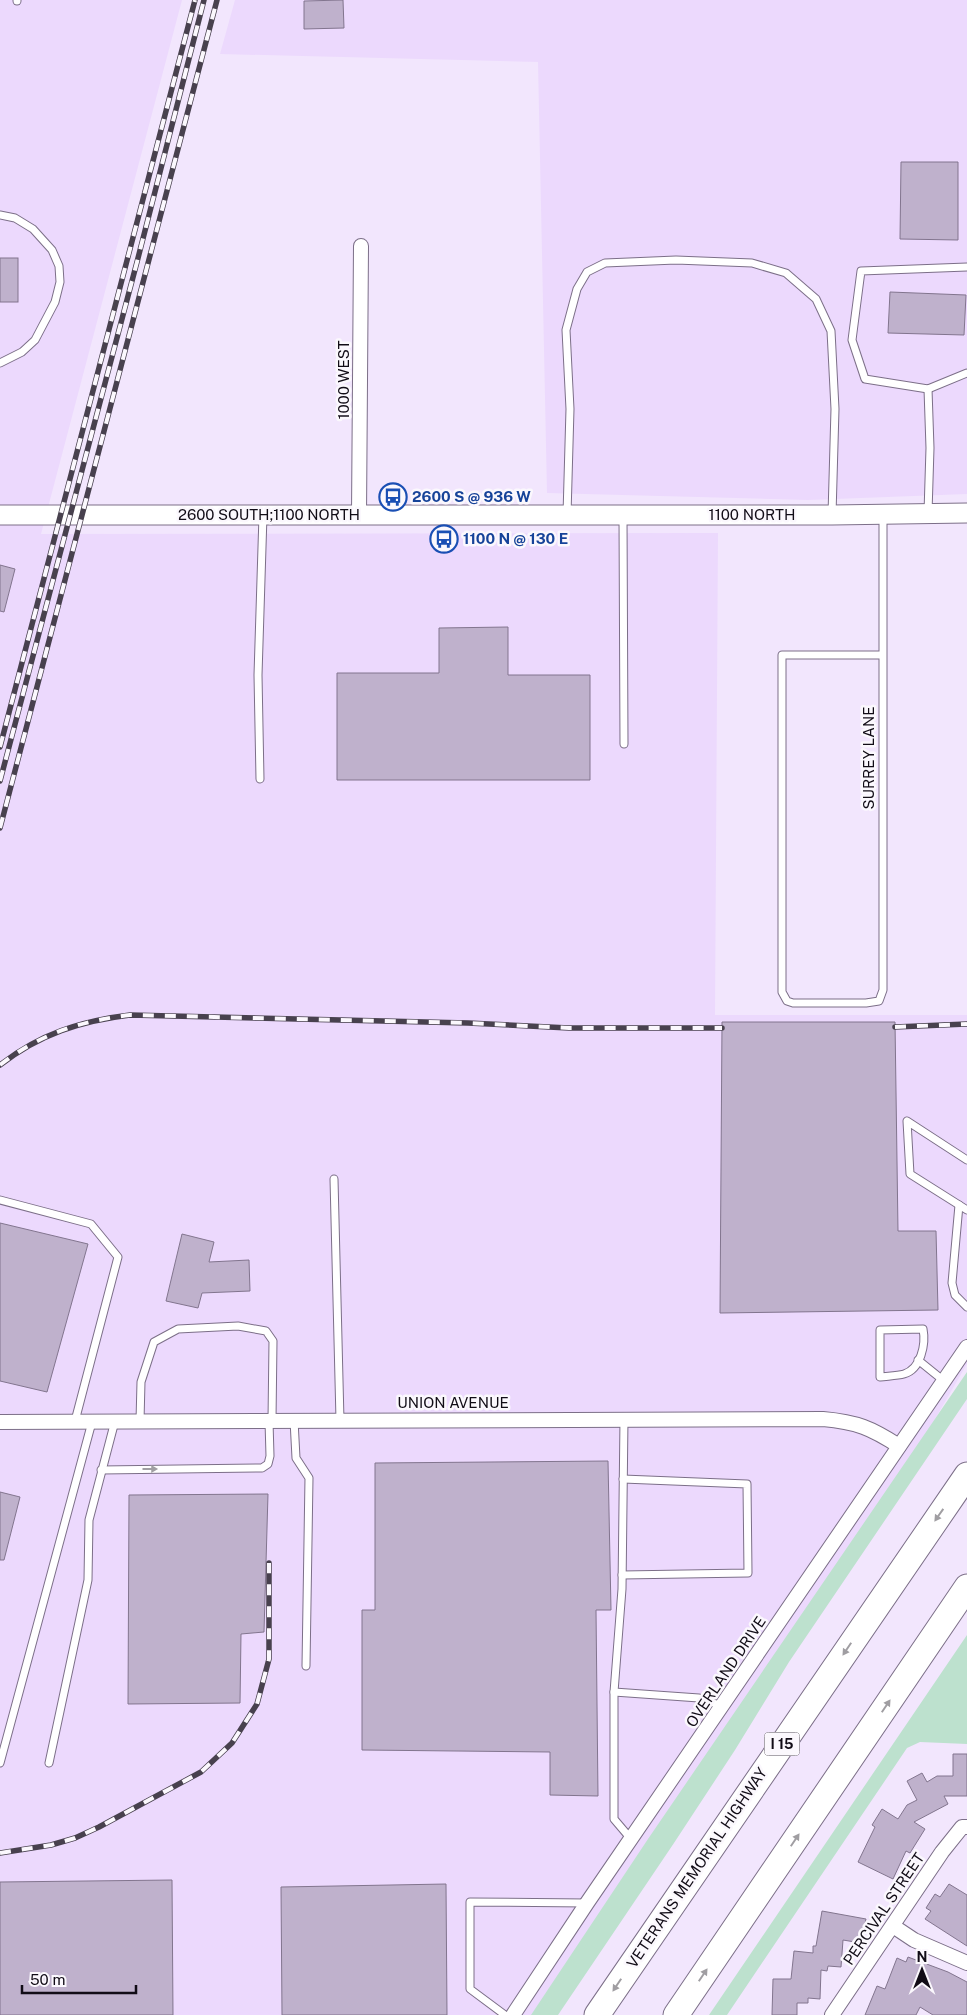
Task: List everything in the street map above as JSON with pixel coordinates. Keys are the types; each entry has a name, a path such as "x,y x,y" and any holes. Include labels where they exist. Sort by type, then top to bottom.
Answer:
{"highway":[{"name":"VETERANS MEMORIAL HIGHWAY","path":"597,2015 967,1475"},
{"path":"676,2015 967,1587"}],"main road":[{"name":"1100 NORTH","path":"537,515 883,515 967,513"},
{"name":"2600 SOUTH;1100 NORTH","path":"0,515 537,515"}],"street":[{"name":"1000 WEST","path":"360,515 361,246"},
{"name":"OVERLAND DRIVE","path":"513,2015 587,1903 967,1347"},
{"name":"UNION AVENUE","path":"0,1422 823,1418 860,1424 899,1446"},
{"name":"PERCIVAL STREET","path":"832,2015 952,1838 962,1827 967,1826"},
{"path":"894,1926 914,1940 967,1963"}],"lane":[{"path":"0,215 15,218 33,229 52,250 58,266 60,282 55,302 36,340 22,352 0,363"},
{"path":"567,515 570,409 566,330 577,289 587,272 605,263 676,260 752,263 778,270 786,273 816,299 831,332 835,409 832,515"},
{"path":"967,267 861,271 852,340 865,379 928,389 967,373"},
{"path":"928,389 930,448 928,514"},
{"path":"260,779 258,675 263,515"},
{"path":"623,515 624,744"},
{"name":"SURREY LANE","path":"883,515 883,655 882,990 879,1001 866,1003 799,1004 787,1001 782,992 782,655 883,655"},
{"path":"967,1160 906,1121 910,1174 967,1210"},
{"path":"334,1179 340,1420"},
{"path":"0,1200 91,1224 118,1257 75,1421"},
{"path":"959,1205 952,1283 955,1295 967,1307"},
{"path":"101,1470 262,1468 268,1464 270,1456 273,1341 266,1331 238,1326 178,1329 154,1342 141,1382 140,1421"},
{"path":"923,1329 925,1345 918,1360 906,1374 880,1377 880,1330 923,1329"},
{"path":"918,1360 944,1381"},
{"path":"624,1419 622,1575 614,1692 614,1819 631,1839"},
{"path":"294,1420 296,1458 310,1478 306,1666"},
{"path":"0,1763 92,1421"},
{"path":"49,1763 88,1580 89,1520 115,1421"},
{"path":"622,1575 748,1574 747,1484 623,1479"},
{"path":"614,1692 699,1698 723,1706"},
{"path":"505,2015 470,1989 470,1902 587,1903"}],"shaded area":[{"path":"0,0 182,0 41,534 718,533 715,1015 967,1015 967,1364 871,1529 544,2015 0,2015"},
{"path":"235,0 967,0 967,494 808,500 547,493 538,62 220,54"}],"green space":[{"path":"967,1372 967,1399 789,1662 735,1750 558,2015 531,2015 648,1839"},
{"path":"967,1635 967,1744 920,1742 907,1748 727,2015 709,2015"}],"building":[{"path":"343,0 344,28 304,29 304,1"},
{"path":"901,162 958,162 958,240 900,239"},
{"path":"0,258 18,258 18,302 0,302"},
{"path":"890,292 966,295 964,335 888,333"},
{"path":"0,565 15,569 4,612 0,611"},
{"path":"508,627 508,675 590,675 590,780 337,780 337,673 439,673 439,628"},
{"path":"722,1022 895,1022 898,1231 936,1231 938,1310 720,1313"},
{"path":"0,1223 88,1244 47,1392 0,1381"},
{"path":"182,1234 214,1242 209,1262 249,1260 250,1291 202,1293 198,1308 166,1301"},
{"path":"608,1461 611,1610 596,1610 598,1796 550,1795 550,1752 362,1750 362,1610 375,1610 375,1463"},
{"path":"0,1492 20,1497 4,1560 0,1560"},
{"path":"268,1494 264,1632 241,1634 240,1703 128,1704 129,1495"},
{"path":"953,1754 967,1754 967,1796 944,1796 948,1804 914,1822 925,1829 910,1853 906,1851 893,1879 858,1862 875,1827 872,1825 882,1809 898,1819 907,1805 917,1800 907,1781 922,1773 927,1782 937,1776 953,1776"},
{"path":"172,1880 173,2015 0,2015 0,1882"},
{"path":"446,1884 447,2015 282,2015 281,1887"},
{"path":"949,1884 967,1895 967,1946 925,1919 931,1911 926,1908 935,1894 940,1897"},
{"path":"822,1911 866,1919 861,1943 843,1940 841,1967 828,1966 827,1971 821,1970 820,1999 808,1998 808,2003 797,2003 797,2015 772,2015 773,1979 791,1979 794,1951 813,1953"},
{"path":"908,1957 948,1972 967,1982 967,2015 933,2015 920,2007 916,2015 865,2015 877,1986 885,1989 897,1958 906,1962"}],"railway":[{"path":"0,747 195,0"},
{"path":"0,781 204,0"},
{"path":"0,828 217,0"},
{"path":"0,1065 30,1045 61,1031 94,1021 130,1015 468,1023 569,1028 722,1028"},
{"path":"895,1027 967,1024"},
{"path":"0,1853 51,1845 75,1838 99,1827 201,1772 232,1743 257,1704 269,1659 269,1563"}],"place":[{"name":"2600 S @ 936 W","path":"393,497"},
{"name":"1100 N @ 130 E","path":"444,539"}]}
